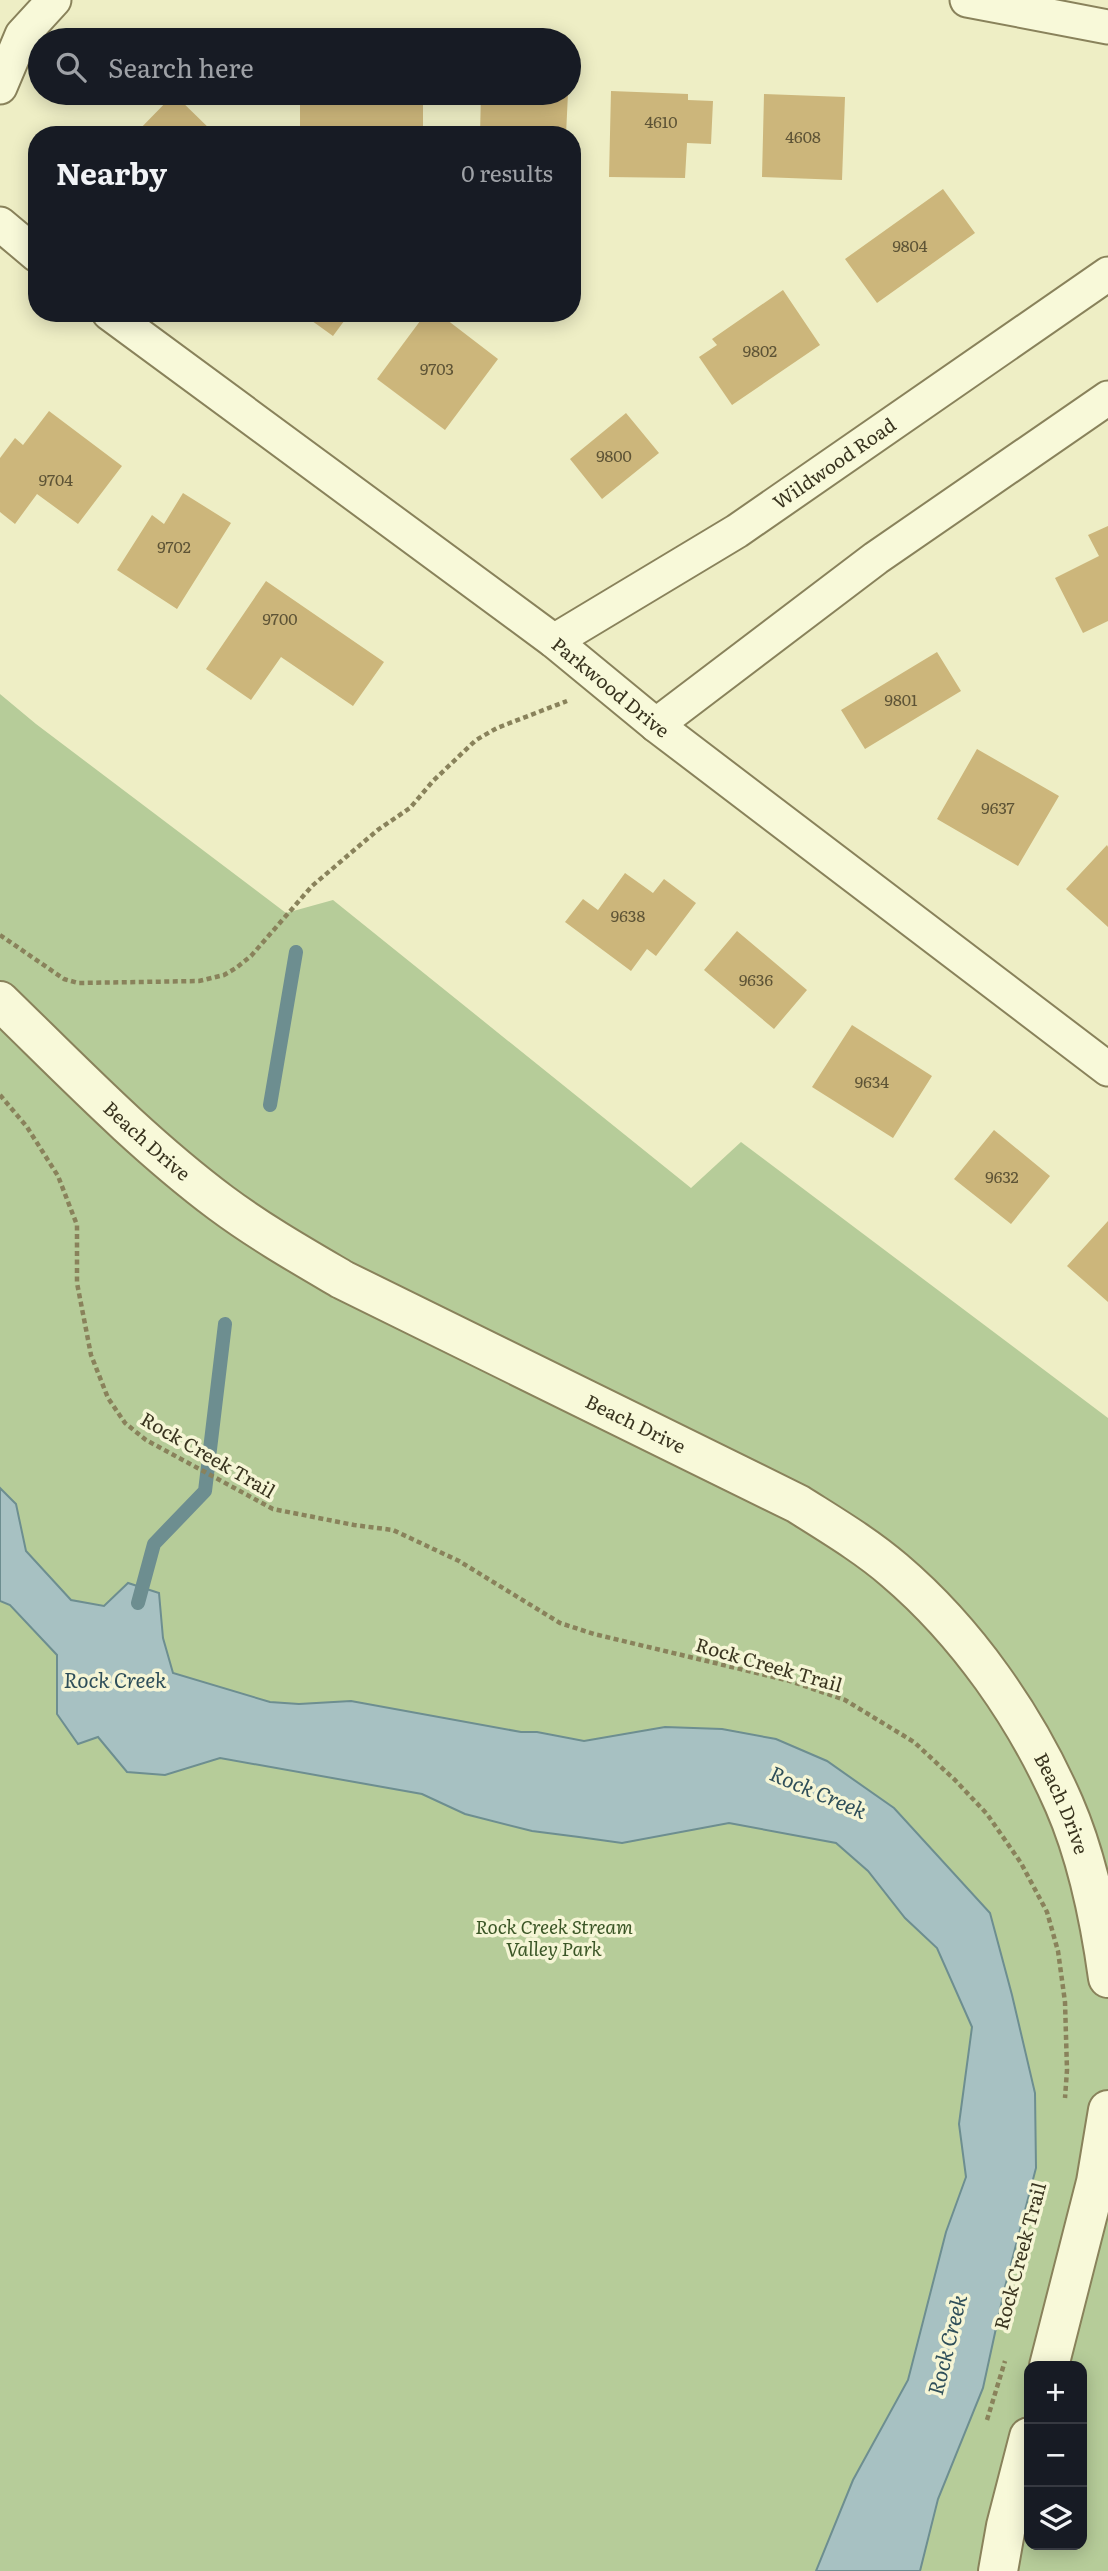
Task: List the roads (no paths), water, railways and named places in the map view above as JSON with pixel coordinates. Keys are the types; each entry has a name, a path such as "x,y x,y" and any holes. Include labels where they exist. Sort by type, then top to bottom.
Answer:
{"street":[{"path":"28,28 54,0"},
{"path":"967,0 1108,27"},
{"path":"0,87 22,35 28,28"},
{"path":"0,224 28,248"},
{"name":"Wildwood Road","path":"554,641 737,531 1108,274"},
{"name":"Parkwood Drive","path":"121,322 554,641 656,726 1108,1069"},
{"path":"656,726 876,558 1108,398"},
{"name":"Beach Drive","path":"0,1001 125,1123 222,1203 276,1240 343,1280 798,1504 849,1536 894,1570 932,1606 971,1650 1009,1703 1040,1756 1065,1806 1088,1874 1102,1933 1108,1978"},
{"path":"1050,2361 1096,2182 1108,2110"},
{"path":"998,2571 1006,2526 1024,2456"}],"water":[{"name":"Rock Creek","path":"0,1488 16,1504 26,1551 71,1600 104,1606 128,1583 159,1593 163,1638 173,1673 270,1702 299,1704 351,1701 584,1741 665,1727 722,1729 776,1739 827,1761 894,1808 990,1913 1035,2093 1036,2168 1005,2287 983,2388 938,2499 920,2571 816,2571 853,2480 908,2380 946,2232 966,2177 959,2124 972,2027 937,1948 905,1918 868,1871 836,1843 729,1823 622,1843 532,1831 465,1814 422,1794 220,1758 165,1775 127,1772 98,1737 78,1744 57,1714 57,1655 10,1605 0,1601"}],"waterway":[{"path":"270,1105 296,952"},
{"path":"138,1603 154,1544 205,1491 225,1324"}],"park label":[{"name":"Rock Creek Stream Valley Park","path":"554,1938"}]}
